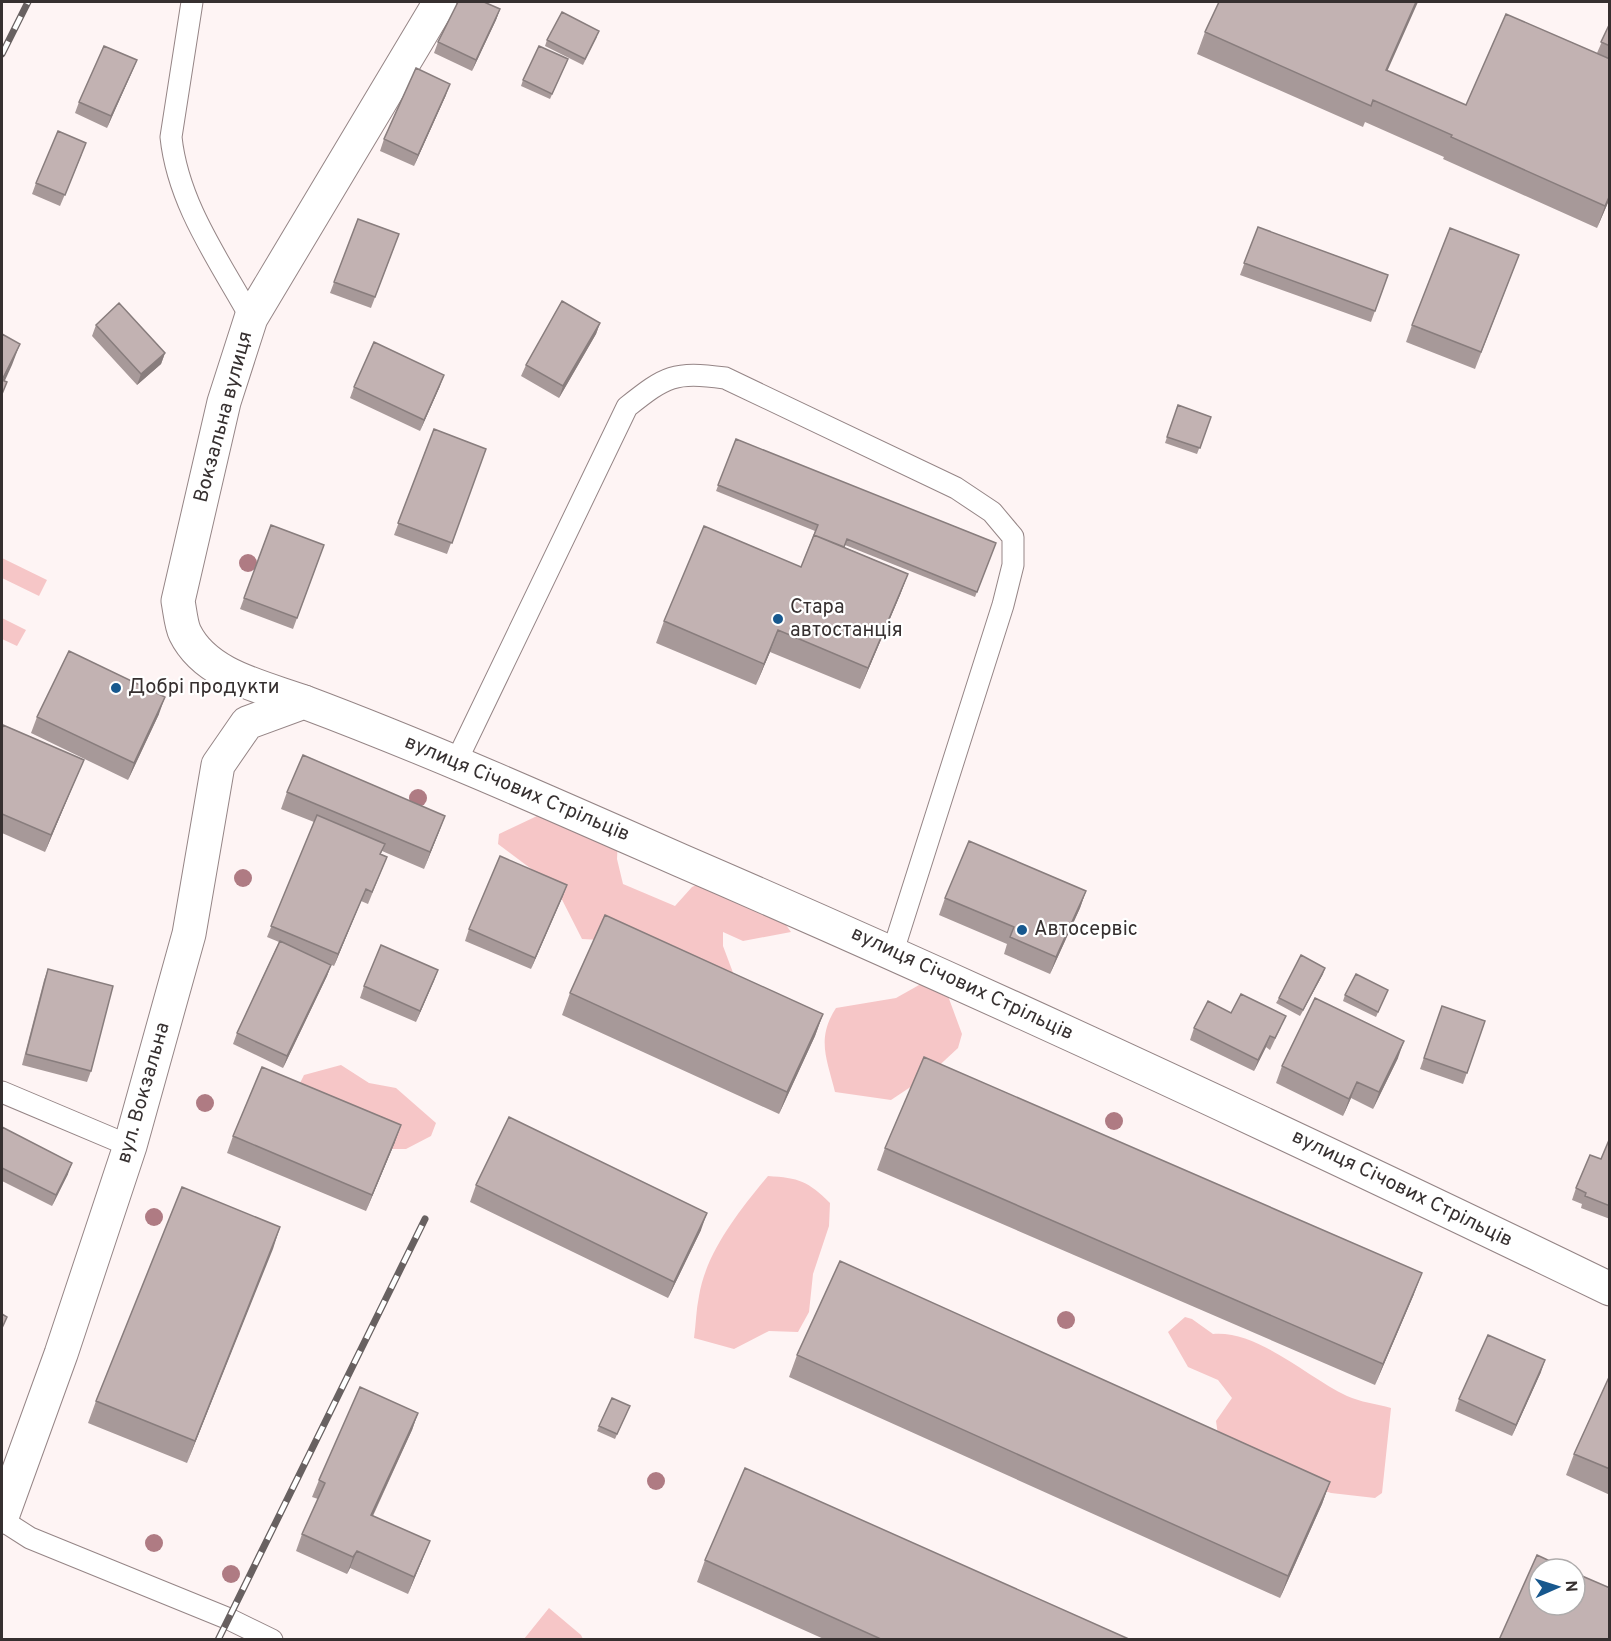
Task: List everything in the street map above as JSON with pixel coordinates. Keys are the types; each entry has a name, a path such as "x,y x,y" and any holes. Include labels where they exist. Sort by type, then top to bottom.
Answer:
{"street":[{"name":"Вокзальна вулиця","path":"304,702 225,673 202,656 184,633 178,602 225,402 251,318 440,2"},
{"name":"вулиця Січових Стрільців","path":"304,702 456,762 893,951 1323,1150 1610,1289"},
{"name":"вул. Вокзальна","path":"2,1518 61,1354 130,1146 189,934 218,765 247,723 304,702"}],"lane":[{"path":"192,2 171,137 174,160 180,184 192,212 251,318"},
{"path":"456,762 627,407 661,381 693,374 725,378 956,488 992,512 1012,537 1013,565 1003,605 893,951"},
{"path":"2,1092 130,1146"},
{"path":"2,1518 30,1538 230,1619 272,1640"}],"shaded area":[{"path":"2,558 47,580 39,596 2,578"},
{"path":"2,618 26,630 17,646 2,639"},
{"path":"560,811 618,840 617,859 623,884 675,906 692,887 705,881 774,908 791,932 743,941 723,932 723,946 735,978 639,942 582,939 551,878 534,871 498,844 499,834 537,816"},
{"path":"928,980 948,996 962,1034 958,1048 930,1074 891,1100 835,1092 825,1040 826,1030 836,1008 896,998"},
{"path":"341,1065 369,1083 396,1088 436,1123 431,1136 406,1149 377,1149 297,1089 304,1075"},
{"path":"768,1176 788,1178 809,1185 830,1203 829,1226 813,1274 809,1312 798,1332 769,1331 734,1349 694,1338 699,1296 709,1263 736,1217"},
{"path":"1185,1317 1192,1319 1213,1334 1247,1339 1265,1347 1347,1396 1391,1408 1382,1493 1375,1498 1331,1493 1288,1478 1218,1435 1216,1421 1232,1398 1218,1380 1188,1367 1168,1332"},
{"path":"549,1608 581,1635 583,1639 524,1639"}],"building":[{"path":"458,2 484,2 500,9 476,60 438,42"},
{"path":"1219,2 1416,2 1386,70 1466,105 1506,14 1610,59 1610,195 1605,206 1373,100 1371,106 1205,32"},
{"path":"562,12 599,31 585,59 547,40"},
{"path":"1610,23 1610,46 1601,42"},
{"path":"104,46 137,60 111,116 79,102"},
{"path":"539,46 568,59 552,94 523,80"},
{"path":"416,68 450,84 418,155 384,139"},
{"path":"58,131 86,143 65,195 36,183"},
{"path":"358,219 399,234 375,297 334,282"},
{"path":"1258,227 1388,275 1375,311 1244,263"},
{"path":"1450,228 1519,255 1481,352 1412,325"},
{"path":"562,301 600,323 563,386 526,365"},
{"path":"119,303 165,353 141,374 96,325"},
{"path":"2,334 20,344 2,380"},
{"path":"374,342 444,375 424,420 354,387"},
{"path":"2,380 7,382 2,394"},
{"path":"1178,405 1211,417 1200,448 1167,437"},
{"path":"434,429 486,449 452,543 398,523"},
{"path":"736,439 996,543 977,592 847,539 844,547 814,535 818,525 718,485"},
{"path":"271,525 324,545 297,618 244,598"},
{"name":"Стара автостанція","path":"704,526 801,567 814,535 908,574 868,668 778,630 764,664 664,621"},
{"path":"69,651 165,697 134,763 37,717"},
{"path":"3,725 84,760 51,835 2,814"},
{"path":"303,755 445,816 430,852 287,792"},
{"path":"317,815 385,844 380,854 387,857 372,892 366,889 338,954 271,926"},
{"name":"Автосервіс","path":"969,841 1086,891 1056,957 1010,937 1014,927 945,898"},
{"path":"500,856 567,885 535,958 469,929"},
{"path":"605,915 823,1014 787,1092 570,993"},
{"path":"280,941 331,965 287,1056 237,1033"},
{"path":"381,945 438,970 420,1011 364,986"},
{"path":"1301,955 1325,968 1303,1010 1279,998"},
{"path":"48,969 113,986 91,1071 26,1054"},
{"path":"1356,974 1388,990 1378,1012 1345,995"},
{"path":"1241,994 1286,1016 1275,1038 1270,1036 1258,1060 1194,1028 1208,1001 1231,1013"},
{"path":"1315,998 1404,1041 1379,1092 1357,1082 1349,1099 1282,1066"},
{"path":"1442,1006 1485,1021 1467,1073 1424,1058"},
{"path":"924,1057 1422,1273 1383,1364 885,1148"},
{"path":"262,1067 401,1125 372,1195 233,1136"},
{"path":"509,1117 707,1213 674,1282 476,1185"},
{"path":"2,1127 72,1163 56,1195 2,1168"},
{"path":"1609,1140 1610,1206 1585,1196 1586,1193 1576,1188 1590,1155 1601,1159"},
{"path":"182,1187 280,1227 195,1441 96,1401"},
{"path":"840,1261 1330,1482 1288,1576 797,1355"},
{"path":"2,1314 7,1317 2,1328"},
{"path":"1488,1335 1545,1360 1516,1425 1459,1399"},
{"path":"1610,1375 1610,1469 1574,1454"},
{"path":"360,1387 418,1413 371,1515 430,1541 414,1577 357,1551 353,1557 302,1534 325,1483 319,1480"},
{"path":"612,1398 630,1406 617,1434 599,1426"},
{"path":"745,1468 1131,1640 883,1640 705,1560"},
{"path":"1527,1577 1527,1617 1587,1617 1587,1578 1610,1588 1610,1640 1499,1640"}],"railway":[{"path":"2,54 28,2"},
{"path":"218,1640 425,1219"}],"place":[{"name":"Стара автостанція","path":"778,619"},
{"name":"Добрі продукти","path":"116,688"},
{"name":"Автосервіс","path":"1022,930"}]}
